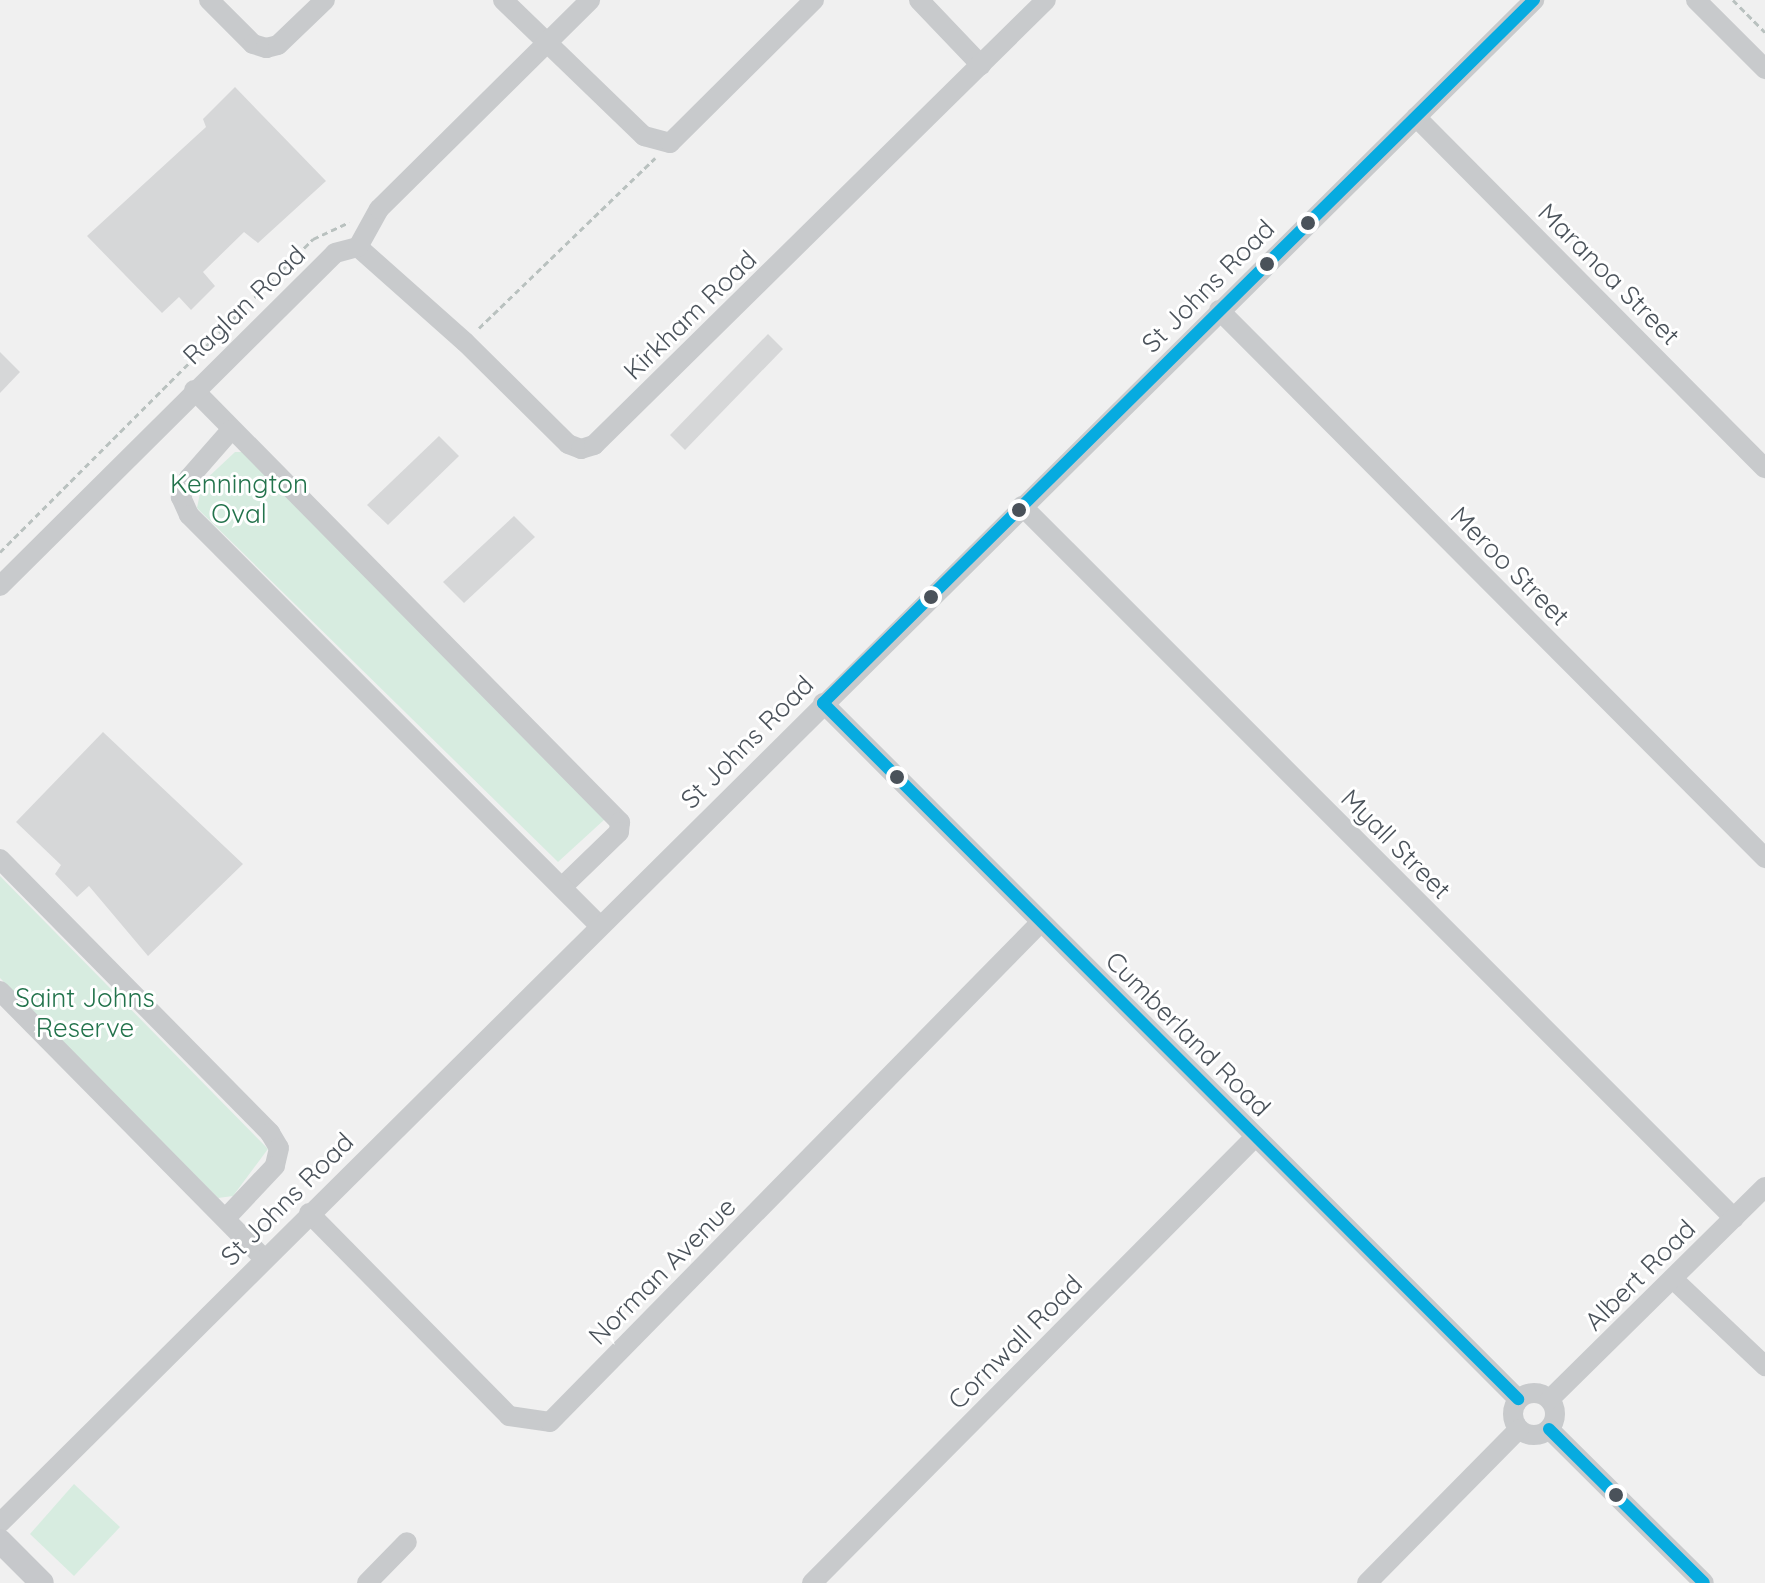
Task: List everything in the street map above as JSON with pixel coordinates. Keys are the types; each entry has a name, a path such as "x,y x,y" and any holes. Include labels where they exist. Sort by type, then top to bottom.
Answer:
{"main road":[{"path":"0,1541 42,1583"}],"street":[{"path":"209,0 253,44 266,48 278,45 325,0"},
{"path":"503,0 644,136 670,143 814,0"},
{"path":"358,247 379,209 590,0"},
{"path":"919,0 981,65"},
{"name":"Kirkham Road","path":"358,247 465,342 568,444 581,449 594,445 1046,0"},
{"name":"St Johns Road","path":"0,1523 1534,0"},
{"path":"1696,0 1765,69"},
{"name":"Maranoa Street","path":"1416,117 1765,468"},
{"name":"Raglan Road","path":"0,586 335,253 358,247"},
{"name":"Meroo Street","path":"1219,310 1765,858"},
{"path":"194,390 620,822 619,832 563,886"},
{"path":"231,430 189,478 181,497 189,515 599,925"},
{"name":"Myall Street","path":"1022,506 1734,1218"},
{"name":"Cumberland Road","path":"823,703 1039,924 1518,1399"},
{"path":"0,859 270,1133 279,1148 275,1166 226,1218"},
{"name":"Norman Avenue","path":"309,1213 509,1416 550,1422 1039,924"},
{"path":"0,991 264,1259"},
{"name":"Cornwall Road","path":"812,1583 1255,1137"},
{"name":"Albert Road","path":"1550,1399 1765,1187"},
{"path":"1673,1279 1765,1366"},
{"path":"1533,1392 1550,1399 1555,1416 1549,1429 1536,1435 1519,1429 1513,1413 1518,1399 1533,1392"},
{"path":"1367,1583 1519,1429"},
{"path":"1549,1429 1704,1583"},
{"path":"367,1583 407,1542"}],"path":[{"path":"1733,0 1765,32"},
{"path":"465,342 670,143"},
{"path":"0,552 313,239 346,224 355,212"}],"green space":[{"name":"Kennington Oval","path":"235,452 243,452 605,819 558,862 197,508 202,483"},
{"name":"Saint Johns Reserve","path":"0,876 268,1149 233,1196 218,1198 0,978"},
{"path":"74,1484 120,1527 74,1576 30,1534"}],"building":[{"path":"235,87 326,181 258,243 244,232 203,272 215,286 191,310 179,297 162,313 87,236 206,127 203,119"},
{"path":"768,334 783,349 685,450 670,435"},
{"path":"0,352 20,372 0,393"},
{"path":"439,436 459,456 388,525 367,505"},
{"path":"514,516 535,537 464,603 443,582"},
{"path":"103,732 243,864 148,956 89,886 77,897 55,874 61,865 16,822"}],"transit line":[{"path":"823,703 1534,0"},
{"path":"823,703 1518,1399"},
{"path":"1549,1429 1704,1583"}]}
